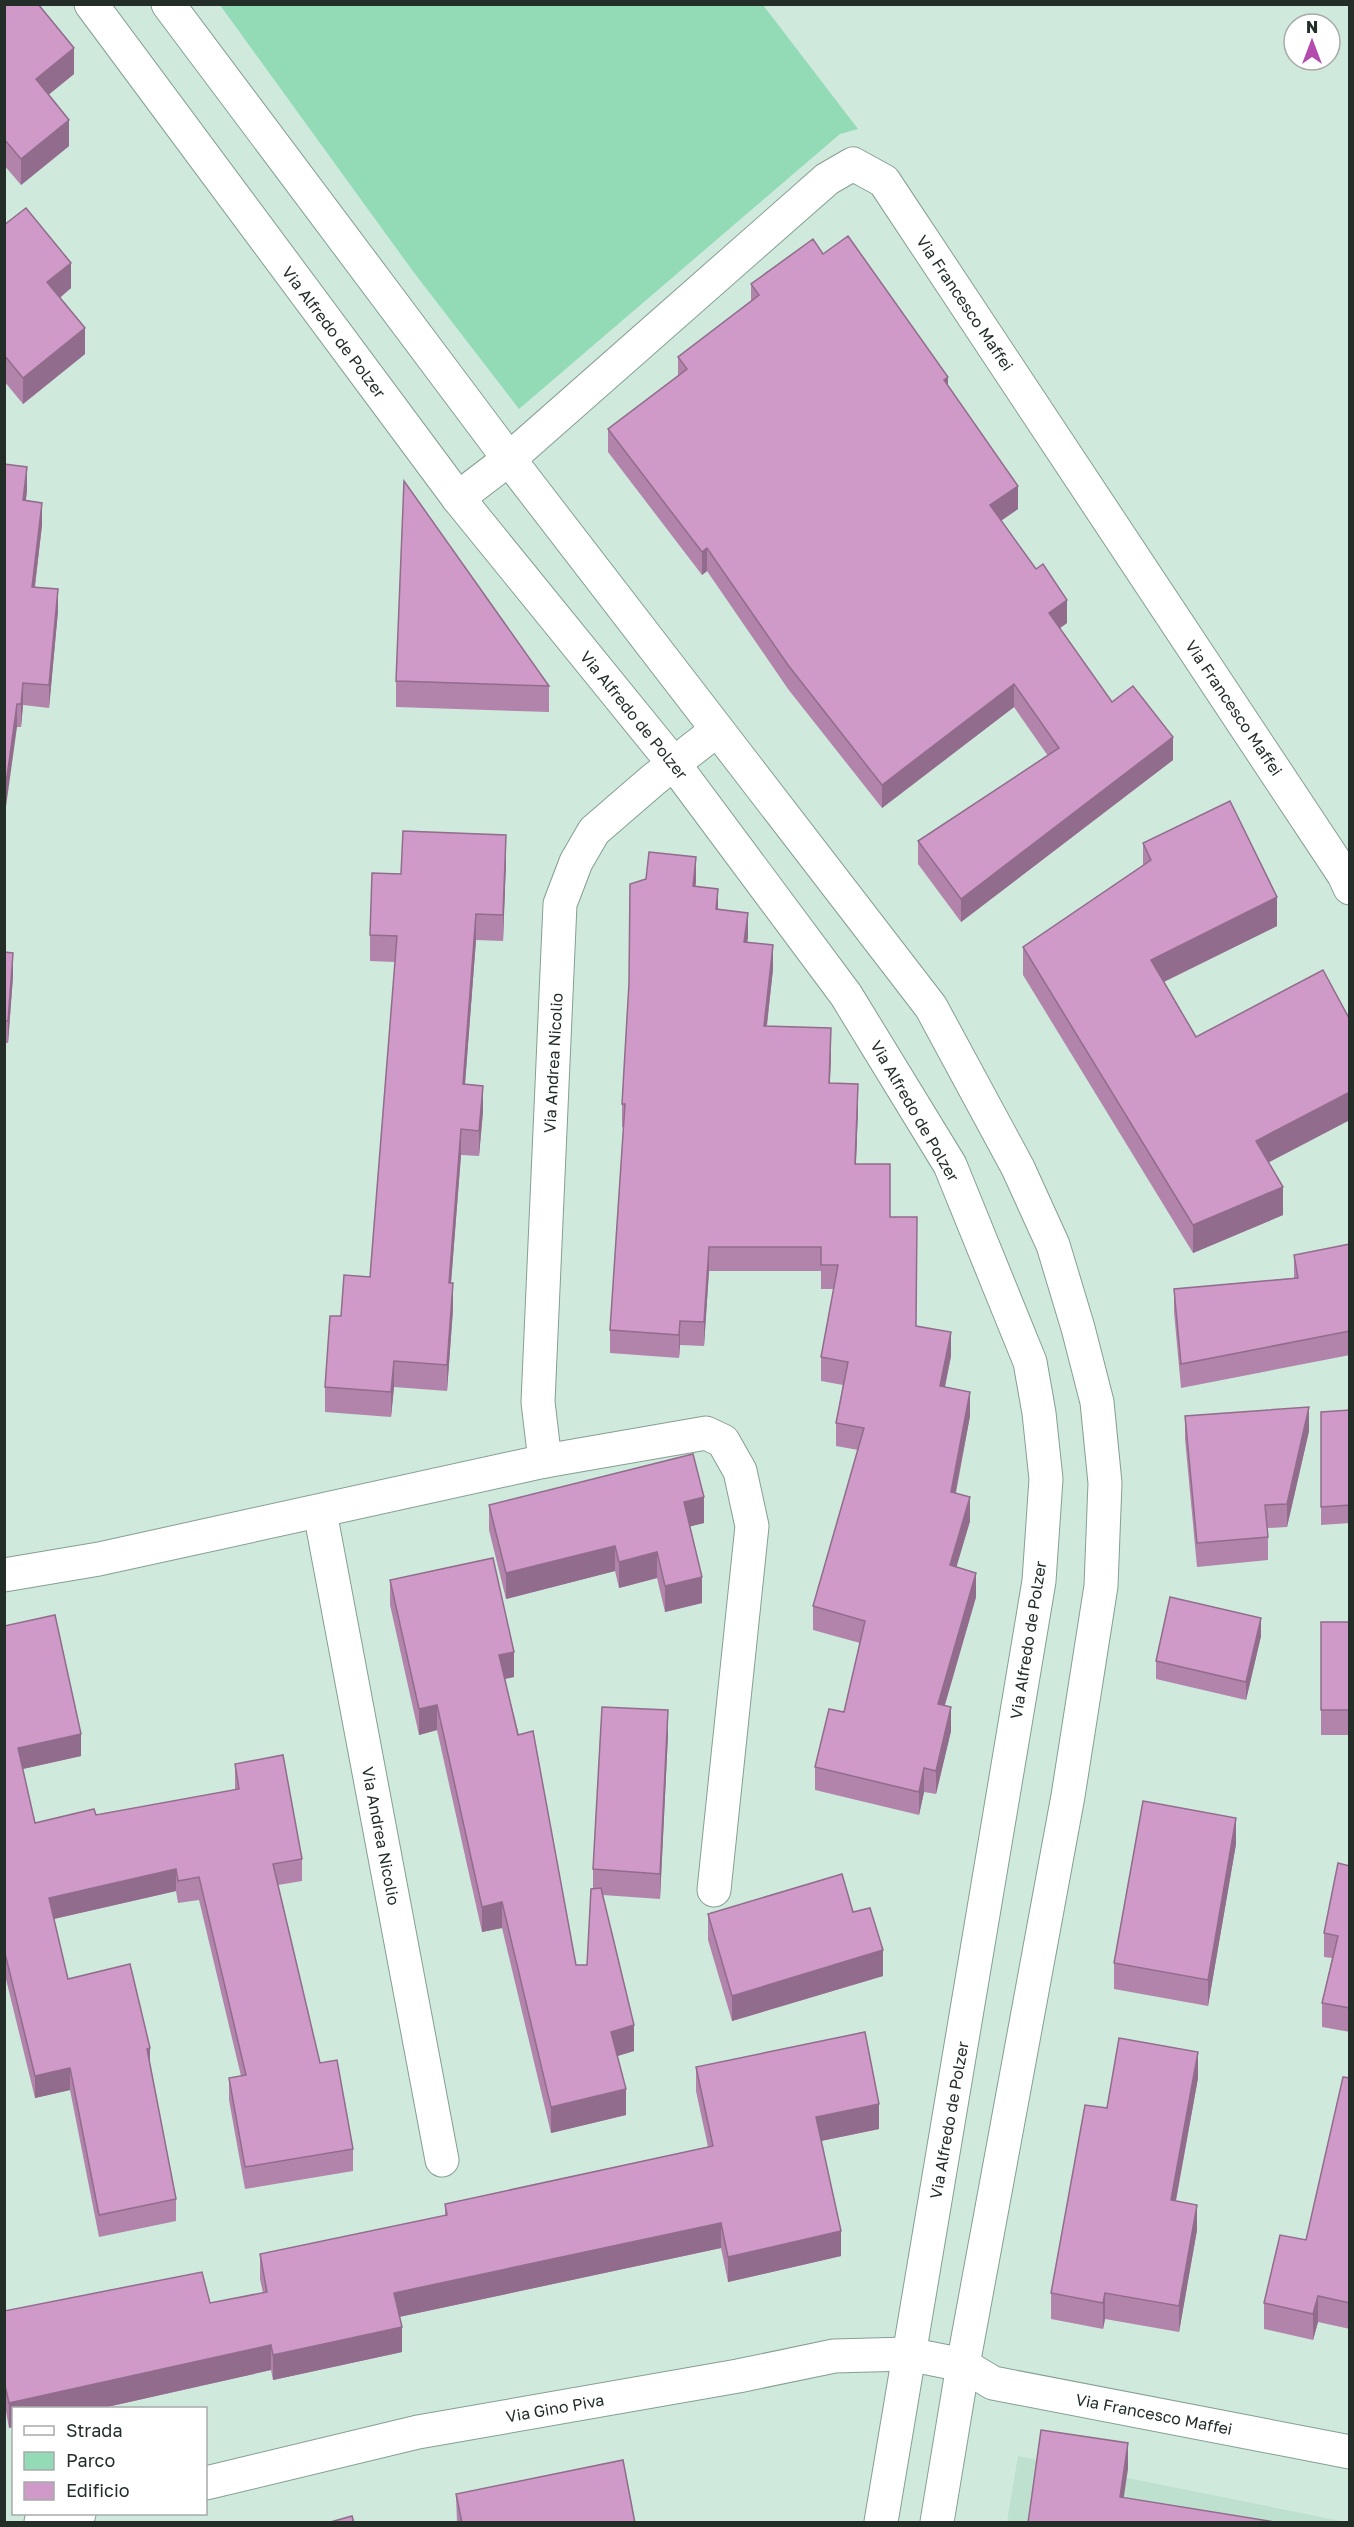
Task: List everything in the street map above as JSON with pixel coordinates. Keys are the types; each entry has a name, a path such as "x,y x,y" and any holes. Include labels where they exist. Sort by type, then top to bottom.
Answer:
{"street":[{"name":"Via Alfredo de Polzer","path":"91,4 458,498 674,764 846,995 950,1165 1030,1362 1039,1413 1046,1479 1039,1581 881,2523"},
{"path":"168,4 509,459 931,1007 1018,1168 1053,1245 1097,1402 1105,1483 1101,1586 1068,1796 963,2365 937,2523"},
{"name":"Via Francesco Maffei","path":"458,498 509,459 827,179 854,164 884,181 1338,866 1350,888"},
{"name":"Via Andrea Nicolio","path":"544,1461 538,1402 560,904 576,862 594,831 717,730"},
{"path":"4,1575 99,1558 320,1512 544,1461 706,1433 723,1442 740,1471 752,1526 714,1890"},
{"name":"Via Andrea Nicolio","path":"320,1512 442,2160"},
{"name":"Via Gino Piva","path":"207,2483 430,2430 726,2379 834,2356 908,2354 963,2365"},
{"name":"Via Francesco Maffei","path":"963,2365 993,2383 1350,2452"},
{"path":"41,2523 75,2515"}],"shaded area":[{"path":"1018,2456 1346,2522 1007,2522"}],"green space":[{"path":"220,5 763,5 858,129 840,134 519,409 412,270"}],"building":[{"path":"4,4 38,4 74,48 36,79 69,120 21,159 4,139"},
{"path":"26,208 71,263 47,282 85,328 23,378 4,355 4,225"},
{"path":"848,236 948,377 944,380 1018,486 990,505 1036,569 1043,564 1067,600 1049,613 1112,702 1133,686 1173,737 961,899 918,841 1059,748 1014,684 882,785 788,665 707,548 702,552 608,429 687,369 678,357 759,295 751,284 813,239 823,254"},
{"path":"4,464 27,467 23,500 42,503 32,587 58,589 49,685 23,683 21,704 17,704 4,798"},
{"path":"404,481 549,686 396,681"},
{"path":"1230,801 1277,897 1151,960 1196,1037 1323,970 1350,1020 1350,1092 1256,1141 1283,1187 1193,1225 1023,947 1151,860 1143,843"},
{"path":"403,831 506,835 503,915 476,914 463,1084 483,1086 479,1131 461,1129 449,1283 453,1283 447,1365 394,1361 391,1392 325,1387 330,1316 341,1316 344,1275 370,1277 397,936 370,935 372,873 401,874"},
{"path":"649,852 696,857 693,886 718,889 716,909 748,913 744,942 773,945 764,1026 831,1028 829,1083 858,1084 855,1164 890,1164 890,1217 917,1217 916,1326 951,1332 940,1386 970,1392 951,1492 970,1497 950,1565 976,1573 938,1704 951,1707 936,1771 924,1768 919,1792 815,1767 829,1709 844,1712 865,1621 813,1606 864,1428 836,1423 848,1362 821,1357 838,1265 821,1265 821,1247 709,1247 704,1322 680,1321 679,1335 610,1330 625,1104 622,1104 629,983 630,884 646,879"},
{"path":"4,952 13,953 8,1021 4,1021"},
{"path":"1350,1244 1350,1331 1181,1364 1174,1289 1298,1278 1294,1255"},
{"path":"1309,1407 1287,1504 1265,1505 1268,1537 1197,1543 1185,1416"},
{"path":"1350,1410 1350,1505 1321,1507 1321,1412"},
{"path":"693,1454 704,1497 684,1502 702,1577 665,1586 657,1552 619,1562 615,1546 506,1573 489,1505"},
{"path":"493,1558 514,1652 499,1655 518,1735 533,1731 576,1965 587,1965 591,1889 601,1888 634,2025 611,2032 626,2089 551,2107 502,1902 482,1907 437,1705 419,1709 390,1580"},
{"path":"1170,1597 1261,1618 1246,1682 1156,1661"},
{"path":"55,1615 81,1734 18,1748 35,1823 94,1809 96,1815 239,1789 235,1764 283,1755 302,1859 273,1864 320,2063 337,2060 353,2149 245,2167 229,2078 246,2075 199,1877 178,1881 176,1869 49,1898 68,1979 130,1964 150,2048 147,2049 176,2199 99,2215 70,2068 35,2076 4,1949 4,1626"},
{"path":"1321,1622 1350,1622 1350,1710 1321,1710"},
{"path":"602,1707 668,1710 660,1874 593,1869"},
{"path":"1143,1801 1236,1818 1208,1980 1114,1963"},
{"path":"1338,1863 1350,1866 1350,2008 1322,2003 1338,1936 1324,1933"},
{"path":"842,1874 853,1912 870,1908 883,1950 732,1996 708,1914"},
{"path":"865,2032 879,2104 816,2117 841,2231 728,2257 721,2223 394,2293 402,2327 273,2355 271,2345 9,2403 4,2381 4,2311 202,2272 210,2303 267,2292 260,2254 447,2215 445,2204 713,2146 696,2067"},
{"path":"1119,2038 1198,2052 1171,2200 1197,2205 1179,2306 1105,2293 1103,2303 1051,2293 1085,2105 1107,2108"},
{"path":"1343,2077 1350,2078 1350,2303 1318,2296 1313,2314 1264,2303 1280,2235 1306,2240"},
{"path":"1041,2430 1128,2443 1120,2497 1281,2523 1028,2523"},
{"path":"623,2460 635,2523 462,2523 456,2494"},
{"path":"352,2516 354,2523 327,2523"}]}
